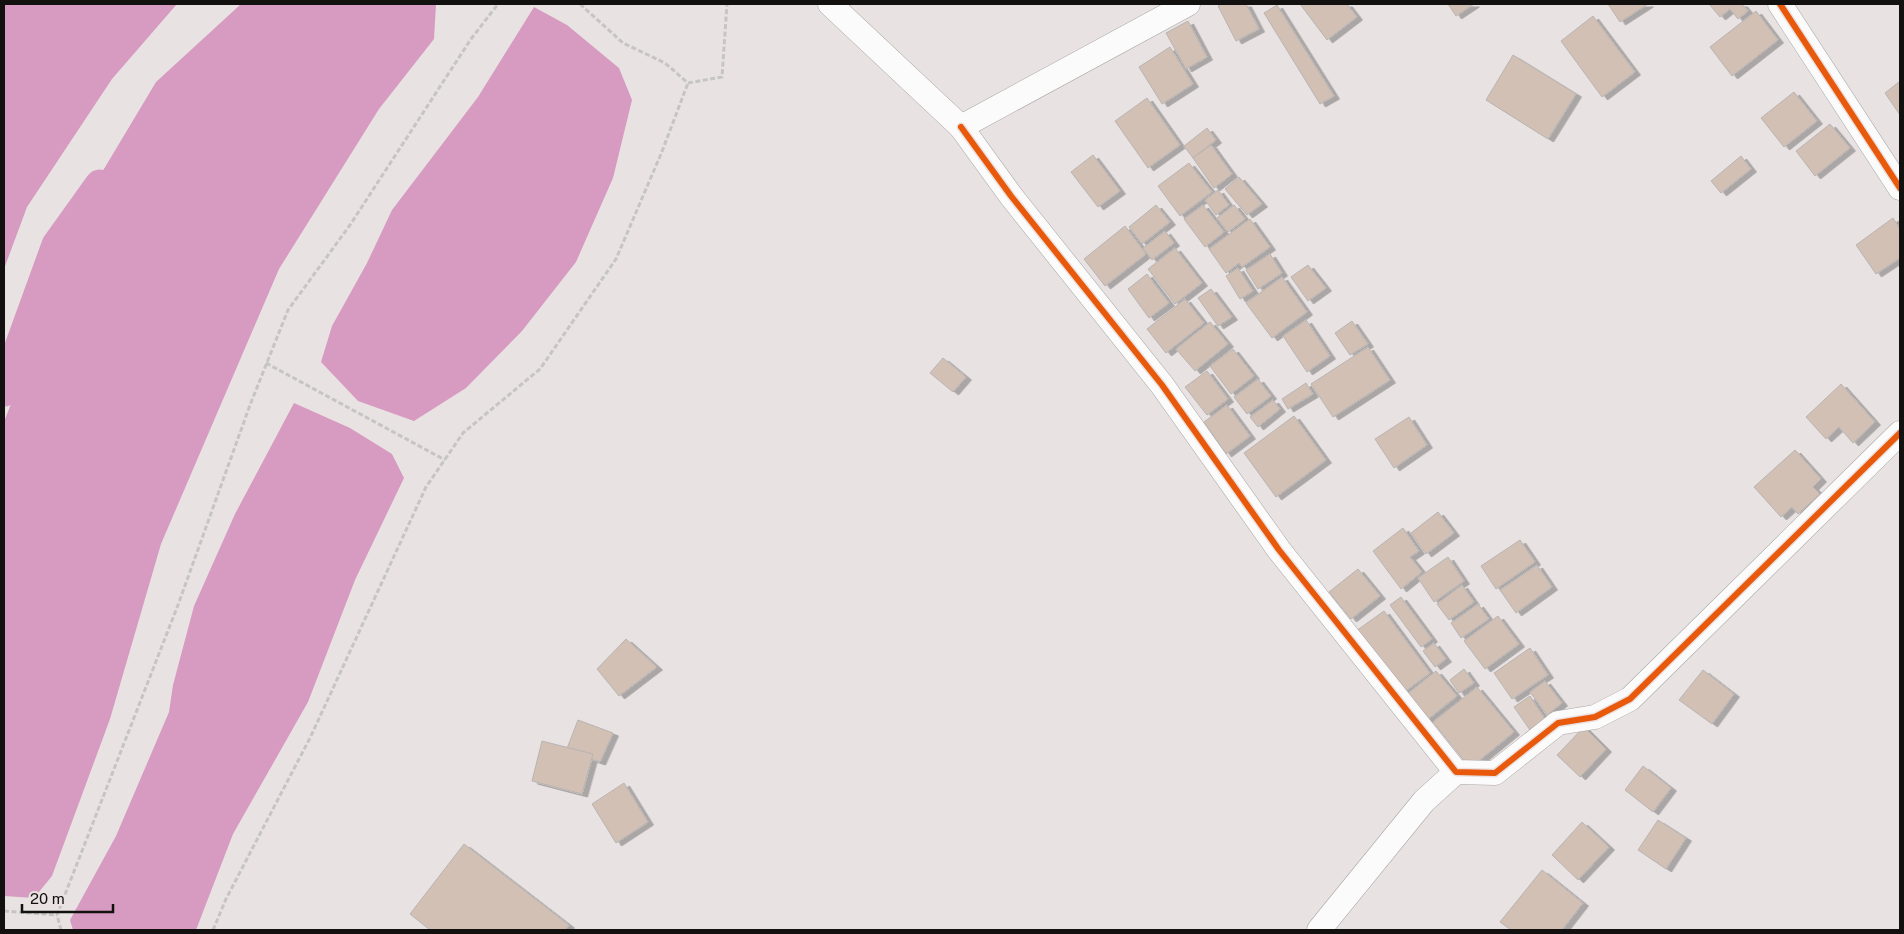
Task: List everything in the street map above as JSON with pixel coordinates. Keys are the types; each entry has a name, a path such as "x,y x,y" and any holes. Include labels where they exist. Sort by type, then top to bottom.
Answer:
{"street":[{"path":"830,4 961,127 1011,196 1162,385 1279,550 1456,772"},
{"path":"961,127 1188,4"},
{"path":"1780,4 1900,188"},
{"path":"1319,930 1424,801 1456,772 1495,774 1558,723 1595,718 1630,699 1900,433"}],"path":[{"path":"61,930 57,914 178,605 266,363 288,310 350,225 471,39 498,4"},
{"path":"580,4 623,43 665,63 688,83"},
{"path":"688,83 722,77 727,4"},
{"path":"213,930 226,898 310,738 426,487 463,433 540,369 616,259 661,154 688,83"},
{"path":"266,363 445,460"},
{"path":"4,911 57,914"}],"shaded area":[{"path":"4,4 177,4 112,79 27,207 4,269"},
{"path":"241,4 436,4 434,39 379,109 279,269 161,544 110,719 52,876 34,898 4,896 4,422 27,362 77,214 156,82"},
{"path":"534,7 567,25 619,68 632,100 613,178 576,262 522,331 466,388 414,421 358,401 321,362 332,326 367,263 392,210 478,97"},
{"path":"294,403 350,428 392,454 404,478 355,580 308,702 233,834 196,930 73,930 70,920 116,836 169,712 173,685 194,606 235,514"}],"building":[{"path":"1222,4 1246,4 1259,29 1236,41 1218,6"},
{"path":"1300,4 1347,4 1357,17 1327,40"},
{"path":"1448,4 1474,4 1456,16"},
{"path":"1608,4 1648,4 1620,22"},
{"path":"1709,4 1742,4 1748,11 1738,19 1730,9 1720,17"},
{"path":"1277,5 1334,96 1320,104 1264,13"},
{"path":"1756,11 1778,40 1732,76 1710,47"},
{"path":"1593,16 1635,72 1602,97 1561,41"},
{"path":"1188,21 1207,57 1186,69 1166,33"},
{"path":"1170,47 1193,84 1162,104 1139,67"},
{"path":"1513,55 1576,94 1548,139 1486,100"},
{"path":"1900,81 1900,115 1885,93"},
{"path":"1794,92 1817,121 1784,147 1761,118"},
{"path":"1147,98 1180,145 1148,168 1115,121"},
{"path":"1830,124 1850,148 1815,176 1796,151"},
{"path":"1207,128 1216,140 1193,158 1184,146"},
{"path":"1211,145 1232,174 1214,188 1193,158"},
{"path":"1093,155 1120,191 1098,207 1071,172"},
{"path":"1741,156 1751,169 1721,193 1711,181"},
{"path":"1189,163 1212,192 1180,216 1158,186"},
{"path":"1239,177 1262,204 1247,215 1225,189"},
{"path":"1218,190 1229,205 1216,215 1205,200"},
{"path":"1156,205 1170,222 1142,244 1129,227"},
{"path":"1203,205 1224,232 1205,247 1184,219"},
{"path":"1234,205 1245,219 1228,232 1217,218"},
{"path":"1893,218 1900,229 1900,258 1876,274 1856,245"},
{"path":"1250,219 1270,247 1242,267 1239,263 1226,273 1209,249"},
{"path":"1125,226 1146,254 1105,286 1084,259"},
{"path":"1165,231 1174,243 1152,260 1143,248"},
{"path":"1175,248 1202,283 1175,304 1148,269"},
{"path":"1270,254 1282,273 1258,289 1246,270"},
{"path":"1308,265 1326,288 1308,301 1291,277"},
{"path":"1238,268 1253,291 1240,299 1226,276"},
{"path":"1147,274 1169,303 1149,318 1128,289"},
{"path":"1282,277 1307,312 1272,338 1246,303"},
{"path":"1211,289 1232,317 1218,326 1198,298"},
{"path":"1185,299 1204,323 1166,353 1147,329"},
{"path":"1306,320 1330,356 1307,372 1283,336"},
{"path":"1352,321 1368,344 1350,355 1335,333"},
{"path":"1210,322 1228,344 1195,371 1176,349"},
{"path":"1368,347 1390,380 1333,417 1311,384"},
{"path":"1233,349 1254,376 1231,394 1210,366"},
{"path":"943,358 966,377 953,392 930,373"},
{"path":"1207,371 1228,399 1207,415 1185,387"},
{"path":"1258,379 1271,396 1247,414 1234,397"},
{"path":"1306,383 1313,394 1288,409 1282,399"},
{"path":"1841,384 1875,422 1853,443 1839,427 1826,439 1806,417"},
{"path":"1273,400 1280,409 1258,427 1250,417"},
{"path":"1227,405 1250,436 1226,454 1204,422"},
{"path":"1294,416 1326,460 1276,497 1244,453"},
{"path":"1409,417 1427,445 1394,468 1375,439"},
{"path":"1795,450 1821,479 1813,487 1820,494 1798,514 1792,507 1781,517 1754,487"},
{"path":"1438,512 1454,533 1426,554 1411,533"},
{"path":"1403,528 1419,551 1410,557 1422,572 1401,589 1373,551"},
{"path":"1520,540 1535,562 1496,589 1481,566"},
{"path":"1448,557 1464,581 1434,602 1418,578"},
{"path":"1537,565 1552,587 1516,613 1500,590"},
{"path":"1358,569 1380,596 1351,619 1329,592"},
{"path":"1462,585 1474,602 1449,620 1437,604"},
{"path":"1401,597 1432,639 1421,647 1390,605"},
{"path":"1478,604 1489,619 1461,638 1451,623"},
{"path":"1384,611 1430,673 1403,693 1356,631"},
{"path":"1498,616 1519,644 1485,669 1464,641"},
{"path":"626,639 657,667 619,696 597,669"},
{"path":"1434,643 1446,659 1435,667 1423,651"},
{"path":"1530,648 1548,675 1512,699 1494,673"},
{"path":"1464,669 1474,683 1459,693 1450,680"},
{"path":"1703,670 1734,694 1712,724 1679,700"},
{"path":"1436,671 1457,696 1427,720 1406,695"},
{"path":"1545,681 1562,703 1547,715 1530,692"},
{"path":"1477,687 1514,732 1470,768 1433,722"},
{"path":"1530,696 1545,719 1530,730 1514,707"},
{"path":"578,720 613,733 600,762 566,751"},
{"path":"1584,727 1606,749 1580,777 1557,755"},
{"path":"542,741 593,754 582,794 532,781"},
{"path":"1643,766 1671,788 1653,812 1625,790"},
{"path":"624,783 648,822 616,843 592,804"},
{"path":"1658,820 1686,838 1666,869 1638,850"},
{"path":"1582,822 1609,847 1578,880 1552,855"},
{"path":"464,844 569,925 565,930 430,930 410,914"},
{"path":"1542,870 1583,903 1562,930 1511,930 1500,922"}],"waterway":[{"path":"4,391 57,245 100,185"}],"cycle path":[{"path":"1780,4 1900,188"},
{"path":"961,127 1011,196 1162,385 1279,550 1456,772 1495,773 1558,723 1595,717 1630,699 1900,433"}]}
